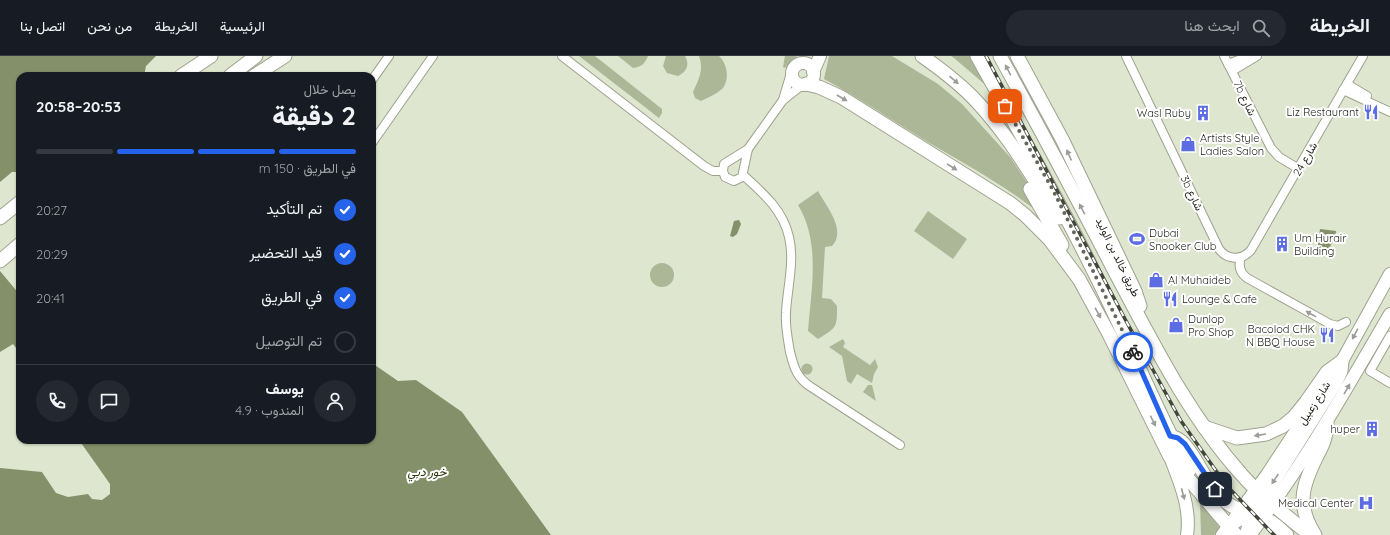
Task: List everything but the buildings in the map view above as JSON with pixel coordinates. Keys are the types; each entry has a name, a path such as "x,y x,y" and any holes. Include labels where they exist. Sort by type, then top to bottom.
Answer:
{"main road":[{"path":"185,72 188,62 194,56"},
{"path":"187,72 211,56"},
{"path":"235,72 256,56"},
{"path":"260,72 285,56"},
{"path":"804,84 811,81 820,56"},
{"path":"922,56 964,88 1003,132 1095,273"},
{"path":"978,56 1049,183 1095,273 1170,436 1203,496"},
{"path":"1000,56 1140,318"},
{"name":"طريق خالد بن الوليد","path":"1017,56 1062,139 1135,291 1140,307 1140,318 1167,368 1204,427 1241,474 1264,497 1310,535"},
{"path":"813,72 806,59 795,66 792,73 794,81 819,87 841,97 1010,203 1025,215 1050,240 1079,279"},
{"path":"1003,132 1004,144 1074,266 1079,279 1109,334 1170,457 1186,502 1188,524 1187,535"},
{"path":"0,218 16,205"},
{"path":"0,261 16,247"},
{"path":"1246,535 1253,513 1336,382 1341,371 1342,361 1390,274"},
{"name":"شارع زعبيل","path":"1250,535 1253,513 1264,497 1327,423 1390,314"},
{"path":"1204,427 1237,438 1266,434 1283,426 1306,402 1327,372 1342,361"},
{"path":"1315,535 1303,511 1302,493 1307,478 1324,441 1327,423"},
{"path":"1170,436 1178,438 1185,444 1228,505 1253,513 1287,535"},
{"path":"1170,457 1203,496 1229,532 1235,521 1253,513"}],"street":[{"path":"376,74 389,56"},
{"path":"376,138 432,56"},
{"path":"562,56 708,169 722,171"},
{"name":"3b شارع","path":"1126,56 1219,249 1226,256 1241,257"},
{"path":"1228,64 1249,56"},
{"path":"1228,64 1257,56"},
{"name":"شارع 24","path":"1241,257 1251,250 1298,171 1363,56"},
{"name":"7b شارع","path":"1228,64 1266,140 1276,155 1298,171"},
{"path":"748,149 743,175 737,181 731,181 725,177 722,171 724,164 748,149 783,100 792,73"},
{"path":"783,100 804,84"},
{"path":"1345,87 1390,112"},
{"path":"743,175 775,206 782,217 789,238 791,254 786,328 793,365 798,376 811,387 900,445"},
{"path":"1241,257 1239,266 1240,271 1247,278 1330,324 1338,326 1346,322"},
{"path":"1390,336 1370,371 1390,383"}],"shaded area":[{"path":"579,56 595,56 662,109 662,113 659,118"},
{"path":"618,56 648,56 642,65 633,68"},
{"path":"666,56 685,56 687,59 687,68 678,76 667,73 663,66"},
{"path":"699,56 719,56 722,59 727,71 723,88 716,94 701,101 695,98 693,92 701,70"},
{"path":"785,56 797,56 785,68 783,67"},
{"path":"829,56 892,56 938,84 962,104 1010,157 1040,202 1042,215 1014,194 824,79"},
{"path":"951,56 970,56 989,88 954,58"},
{"path":"818,191 834,218 836,226 836,240 832,246 825,247 822,298 831,299 837,306 837,319 835,326 818,339 808,331 813,267 812,251 810,235 805,219 798,205"},
{"path":"928,211 967,239 953,259 914,231"},
{"path":"657,263 667,263 674,270 674,280 667,287 657,287 650,280 650,270"},
{"path":"843,339 845,343 843,347 870,365 875,359 878,367 874,374 872,383 857,374 851,384 847,381 842,356 829,347"},
{"path":"805,364 809,364 811,365 811,373 805,374 802,371 802,367"},
{"path":"868,385 872,385 876,401 863,392"},
{"path":"1200,501 1220,528 1214,535 1201,535"}],"water":[{"path":"0,56 156,56 146,66 145,72 16,72 16,172 12,172 0,182"},
{"path":"739,220 741,224 737,234 733,237 730,236 734,221"},
{"path":"1320,229 1336,231 1335,238 1324,257 1317,253"},
{"path":"0,271 16,290 16,348 13,344 0,352"},
{"name":"خور دبي","path":"376,366 398,381 416,380 462,412 551,535 0,535 0,468 42,472 56,493 68,497 88,494 92,499 102,500 110,494 110,484 82,444 376,444"}],"railway":[{"path":"986,56 1125,319 1181,421 1226,485 1274,535"}],"way so far":[{"path":"1005,106 1053,190 1133,352"}],"place":[{"name":"Liz Restaurant","path":"1371,112"},
{"name":"Wasl Ruby","path":"1203,113"},
{"name":"Artists Style Ladies Salon","path":"1188,144"},
{"name":"Dubai Snooker Club","path":"1137,239"},
{"name":"Um Hurair Building","path":"1282,244"},
{"name":"Al Muhaideb","path":"1156,280"},
{"name":"Lounge & Cafe","path":"1170,299"},
{"name":"Dunlop Pro Shop","path":"1176,325"},
{"name":"Bacolod CHK N BBQ House","path":"1327,335"},
{"name":"huper","path":"1372,429"},
{"name":"Medical Center","path":"1366,503"}],"route":[{"path":"1133,352 1170,436 1178,438 1185,444 1215,489"}]}
